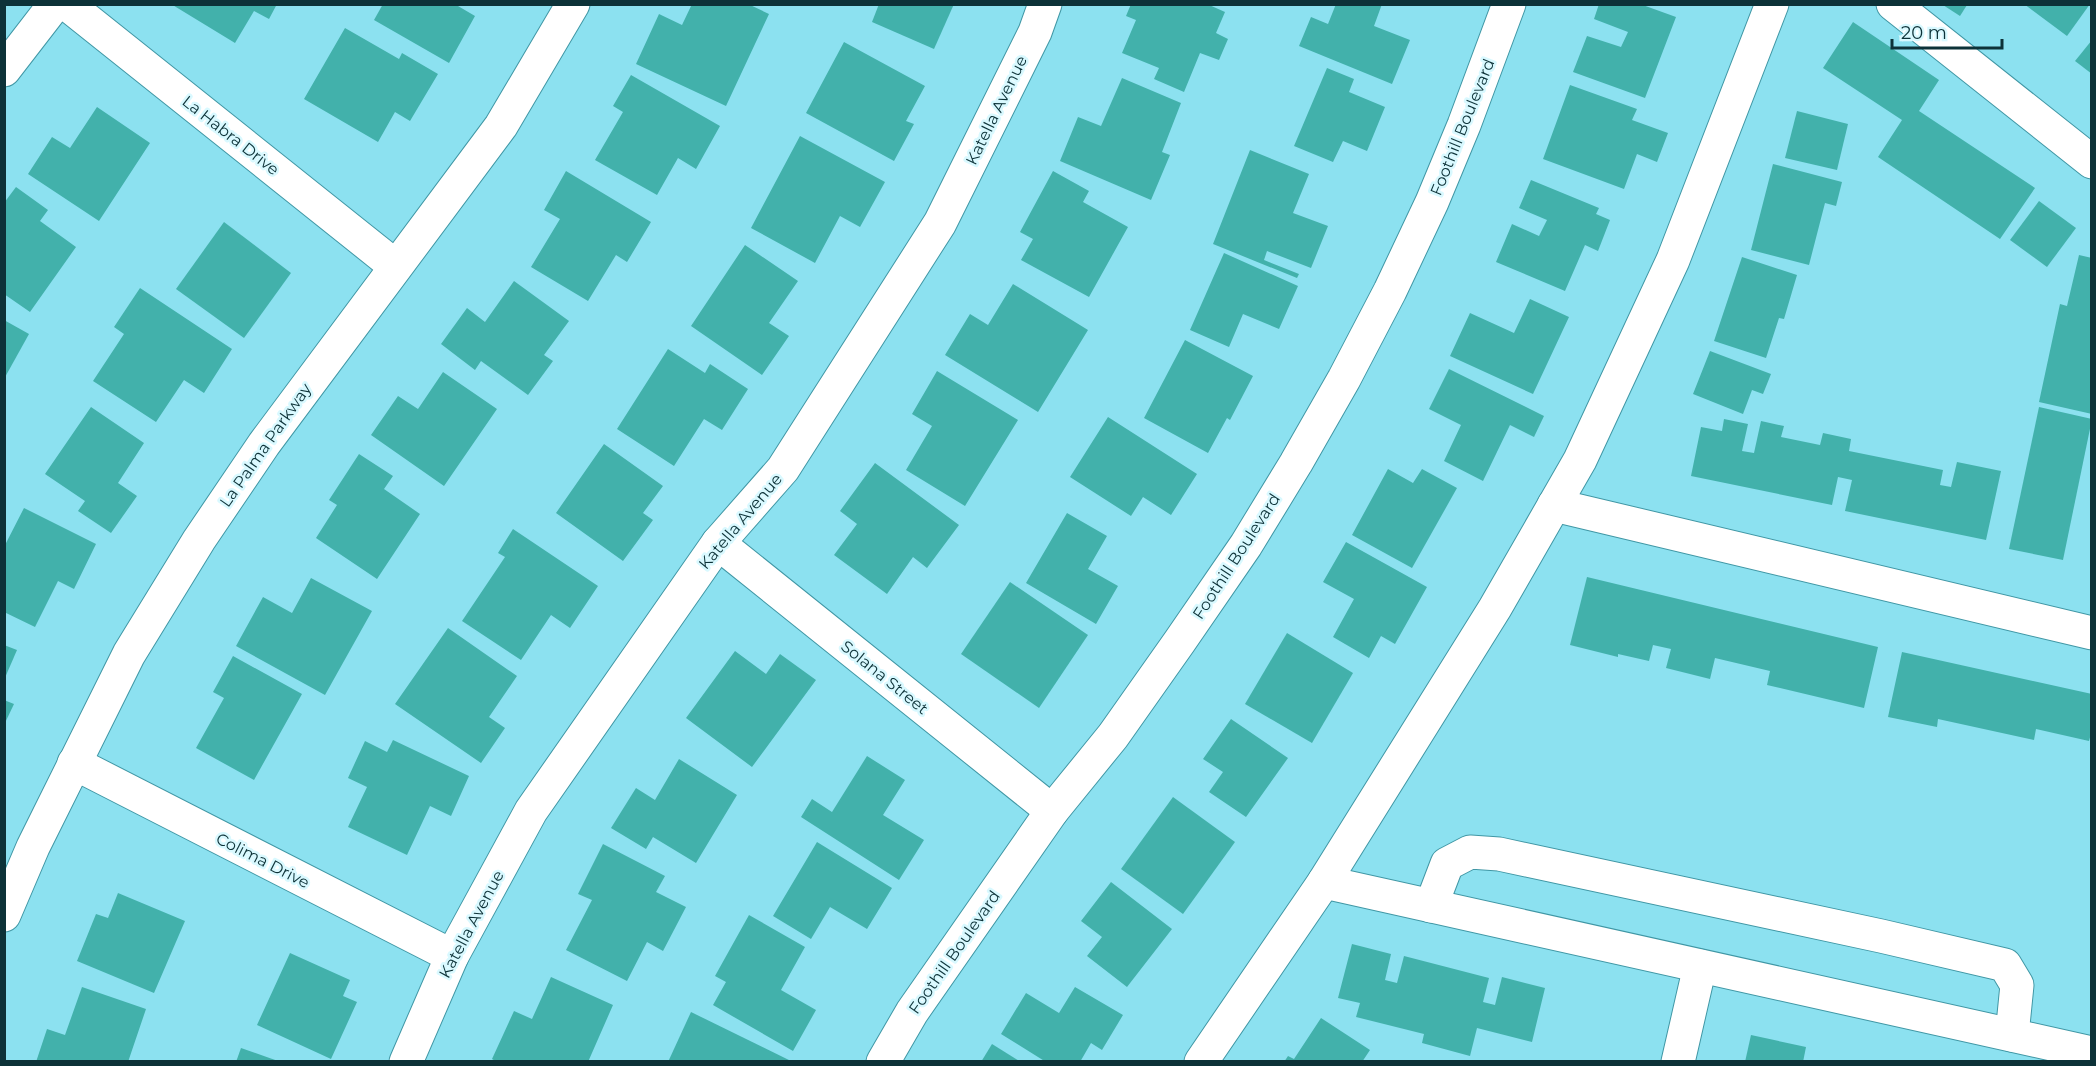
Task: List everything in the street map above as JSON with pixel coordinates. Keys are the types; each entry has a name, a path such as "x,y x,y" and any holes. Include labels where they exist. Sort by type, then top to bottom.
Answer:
{"street":[{"path":"4,70 55,4"},
{"name":"La Habra Drive","path":"67,4 395,266"},
{"name":"La Palma Parkway","path":"4,915 33,847 129,654 199,540 264,444 501,126 573,4"},
{"name":"Katella Avenue","path":"406,1062 452,956 531,811 718,543 783,469 939,224 1035,32 1046,4"},
{"name":"Foothill Boulevard","path":"883,1062 912,1012 1052,811 1113,736 1246,544 1296,464 1390,291 1432,202 1464,125 1509,4"},
{"path":"1201,1062 1324,882 1495,608 1580,460 1674,260 1772,4"},
{"path":"1893,4 2091,162"},
{"path":"1554,505 2091,633"},
{"name":"Solana Street","path":"718,543 1052,811"},
{"name":"Colima Drive","path":"74,764 452,956"},
{"path":"1431,906 1447,864 1470,852 1499,854 1869,934 2005,966 2017,985 2012,1035"},
{"path":"1324,882 2091,1053"},
{"path":"1678,1062 1700,966"}],"building":[{"path":"171,4 277,4 269,19 254,11 235,43"},
{"path":"383,4 459,4 458,6 475,16 449,63 374,20"},
{"path":"692,4 748,4 769,14 726,106 636,64 659,14 682,25"},
{"path":"879,4 954,4 934,49 872,22"},
{"path":"1131,4 1207,4 1225,12 1216,33 1228,39 1219,60 1200,53 1184,92 1154,79 1159,68 1122,53 1136,20 1126,16"},
{"path":"1336,4 1382,4 1374,26 1410,40 1392,84 1299,46 1311,17 1328,24"},
{"path":"1599,4 1640,4 1676,17 1645,98 1573,72 1587,36 1621,47 1628,32 1594,19"},
{"path":"2024,4 2090,4 2067,36"},
{"path":"1943,5 1967,5 1960,16"},
{"path":"1853,22 1939,80 1919,111 2035,188 2000,239 1878,157 1902,120 1823,68"},
{"path":"345,28 399,59 402,53 438,74 410,121 395,112 378,142 304,99"},
{"path":"2092,40 2092,74 2075,61"},
{"path":"844,42 925,86 906,121 914,124 894,161 806,113"},
{"path":"1327,68 1354,79 1349,92 1385,107 1367,151 1343,141 1333,162 1294,146"},
{"path":"631,75 720,126 696,169 678,158 657,195 595,160 623,112 613,106"},
{"path":"1122,78 1181,103 1162,152 1170,155 1151,200 1060,161 1078,117 1101,126"},
{"path":"1570,85 1637,109 1632,120 1668,133 1657,162 1637,154 1624,189 1543,159"},
{"path":"97,107 150,143 99,221 28,174 52,137 70,148"},
{"path":"1797,111 1848,124 1837,170 1785,158"},
{"path":"800,136 885,182 860,227 840,216 815,263 751,228"},
{"path":"1250,150 1309,174 1293,213 1328,226 1311,268 1267,251 1264,260 1299,274 1297,278 1213,244"},
{"path":"1773,164 1842,182 1836,206 1825,203 1809,265 1751,250"},
{"path":"566,171 651,222 627,262 616,255 588,301 531,267 560,219 544,210"},
{"path":"1053,171 1089,191 1083,202 1128,227 1089,297 1021,260 1033,239 1020,232"},
{"path":"1531,180 1599,208 1596,214 1610,220 1598,251 1585,245 1565,291 1496,262 1512,224 1539,236 1547,220 1519,208"},
{"path":"16,187 48,210 40,221 76,247 30,312 4,294 4,203"},
{"path":"2039,201 2076,228 2047,267 2010,240"},
{"path":"224,222 291,273 244,338 176,289"},
{"path":"745,245 798,281 769,323 789,336 762,375 691,326"},
{"path":"1224,253 1298,286 1279,329 1243,314 1229,347 1190,330"},
{"path":"2079,255 2092,258 2092,414 2039,402 2060,304 2067,306"},
{"path":"1742,257 1797,275 1784,319 1779,318 1766,358 1714,341"},
{"path":"514,281 569,321 544,355 553,361 528,395 481,361 475,370 441,344 467,308 485,322"},
{"path":"1013,284 1088,330 1038,412 945,355 970,314 988,325"},
{"path":"140,288 232,349 204,393 184,380 156,422 93,381 124,334 114,327"},
{"path":"1530,299 1569,317 1533,394 1450,356 1470,313 1514,333"},
{"path":"4,320 29,334 4,379"},
{"path":"1185,340 1253,376 1230,420 1227,418 1208,453 1144,418"},
{"path":"668,349 705,373 710,364 748,389 722,430 704,419 674,466 617,429"},
{"path":"1710,351 1771,374 1763,394 1752,390 1743,414 1693,394"},
{"path":"1449,369 1544,416 1534,437 1510,425 1483,481 1444,461 1461,425 1429,409"},
{"path":"937,371 1018,420 965,506 906,470 932,426 912,414"},
{"path":"443,372 497,409 444,486 371,435 398,396 418,409"},
{"path":"91,407 144,443 118,483 137,496 111,533 78,511 85,501 45,474"},
{"path":"2039,407 2092,419 2063,560 2009,549"},
{"path":"1108,417 1197,474 1171,515 1143,497 1131,516 1070,477"},
{"path":"1724,419 1748,424 1742,451 1754,453 1761,421 1784,426 1781,437 1820,445 1823,433 1851,439 1849,451 1943,470 1940,485 1951,487 1957,462 2001,471 1986,540 1845,511 1852,480 1838,477 1832,505 1691,476 1701,427 1722,431"},
{"path":"604,444 663,486 643,513 653,520 623,561 556,513"},
{"path":"359,454 393,476 384,489 420,514 377,579 316,538 337,505 329,500"},
{"path":"875,463 959,525 927,568 913,557 887,594 834,555 857,524 840,511"},
{"path":"1388,469 1413,483 1422,469 1457,488 1412,568 1352,535"},
{"path":"24,508 96,544 74,589 58,581 35,627 4,612 4,547"},
{"path":"1067,513 1107,536 1088,569 1118,586 1096,624 1026,583"},
{"path":"513,529 598,586 570,628 551,615 521,660 462,621 505,557 498,553"},
{"path":"1346,542 1427,587 1395,644 1381,636 1369,658 1333,637 1354,599 1323,582"},
{"path":"1587,577 1878,647 1864,708 1767,685 1770,671 1715,658 1710,679 1666,668 1671,649 1653,645 1649,661 1618,654 1618,657 1570,645"},
{"path":"311,578 372,611 325,695 236,646 263,597 292,613"},
{"path":"1010,582 1088,635 1039,708 961,654"},
{"path":"448,628 517,676 489,717 505,728 481,763 395,704"},
{"path":"1287,633 1353,673 1312,743 1245,704"},
{"path":"4,645 17,650 4,680"},
{"path":"735,651 766,674 780,654 816,680 752,767 686,718"},
{"path":"1902,652 2092,694 2092,730 2089,741 2036,729 2034,740 1938,719 1937,727 1888,717"},
{"path":"233,656 302,694 254,780 196,748 224,698 213,692"},
{"path":"4,700 14,704 4,725"},
{"path":"1231,719 1288,758 1246,817 1209,792 1223,772 1203,759"},
{"path":"393,740 469,776 451,816 430,806 407,855 348,827 367,787 348,778 365,741 387,752"},
{"path":"867,756 905,780 883,815 924,840 899,880 801,817 812,799 832,812"},
{"path":"679,759 737,795 696,863 653,837 646,849 611,828 636,788 655,800"},
{"path":"1173,797 1235,842 1183,914 1121,869"},
{"path":"817,842 892,888 867,929 830,907 811,939 773,916"},
{"path":"603,844 665,876 656,892 686,907 663,951 647,942 627,981 566,950 592,900 578,894"},
{"path":"1111,882 1172,929 1127,987 1087,956 1102,937 1081,921"},
{"path":"118,893 185,921 154,993 77,961 96,914 108,918"},
{"path":"749,915 805,947 781,990 816,1010 793,1051 713,1005 726,982 715,976"},
{"path":"1352,944 1391,954 1385,980 1397,983 1404,956 1489,978 1483,1002 1495,1005 1502,977 1545,988 1532,1042 1477,1028 1470,1056 1422,1043 1424,1034 1356,1017 1360,1003 1338,998"},
{"path":"290,953 350,980 343,996 357,1002 331,1059 257,1025"},
{"path":"551,977 613,1005 588,1062 497,1062 492,1059 514,1011 532,1019"},
{"path":"82,987 146,1009 128,1062 36,1062 47,1029 65,1035"},
{"path":"1075,987 1123,1015 1102,1050 1091,1043 1080,1062 1046,1062 1001,1034 1026,993 1059,1013"},
{"path":"691,1012 793,1062 668,1062"},
{"path":"1321,1018 1370,1050 1362,1062 1284,1062 1288,1056 1294,1059"},
{"path":"1751,1035 1806,1047 1803,1062 1745,1062"},
{"path":"992,1044 1021,1062 981,1062"},
{"path":"241,1048 278,1061 278,1062 236,1062"}]}
